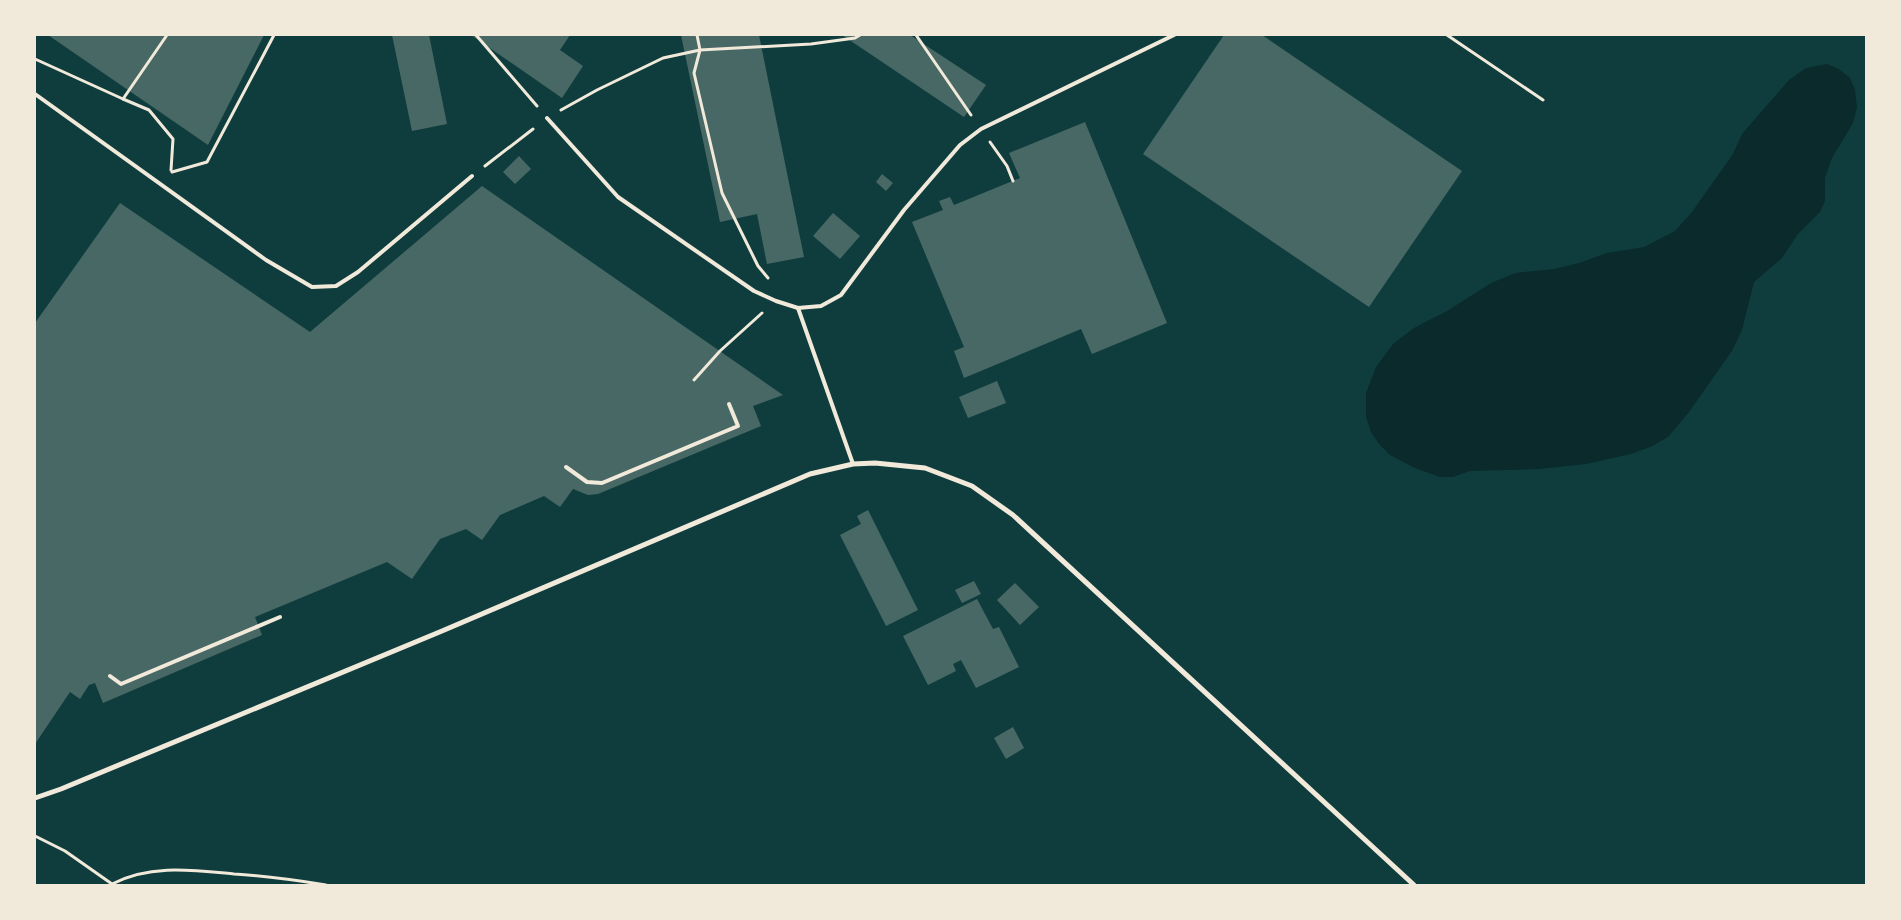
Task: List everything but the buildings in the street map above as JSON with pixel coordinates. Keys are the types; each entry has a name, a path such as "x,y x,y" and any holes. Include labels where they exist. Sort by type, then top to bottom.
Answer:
{"street":[{"path":"35,798 61,789 442,631 810,474 853,464 875,463 925,468 972,486 1013,515 1414,885"}],"lane":[{"path":"547,118 618,197 754,291 798,308 821,306 841,295 904,210 960,145 981,129 1174,35"},
{"path":"35,94 266,260 312,287 336,286 358,272 472,176"},
{"path":"798,308 853,464"},
{"path":"566,467 587,482 602,483 738,426 729,404"},
{"path":"110,676 121,684 280,617"}],"path":[{"path":"123,99 166,35"},
{"path":"35,58 149,110 173,139 170,173 207,162 274,35"},
{"path":"476,35 547,118"},
{"path":"697,35 700,50 694,73 722,193 758,266 770,280"},
{"path":"472,176 547,118 597,90 663,58 700,50 811,44 854,38 860,35"},
{"path":"916,35 1006,166 1013,181"},
{"path":"1447,35 1543,100"},
{"path":"694,380 720,351 776,301"},
{"path":"35,836 65,852 113,885 127,876 140,873 183,869 289,878 326,885"}],"water":[{"path":"1827,64 1839,69 1850,78 1855,90 1857,107 1853,123 1832,158 1825,178 1825,201 1820,212 1798,234 1782,258 1754,282 1742,330 1732,351 1689,412 1668,437 1650,447 1631,454 1586,464 1539,469 1470,471 1453,477 1440,477 1415,468 1390,455 1379,444 1371,432 1366,417 1366,393 1376,367 1393,344 1414,328 1447,311 1491,283 1515,273 1554,269 1607,253 1644,247 1675,231 1692,212 1733,154 1742,134 1789,80 1806,68"}]}
